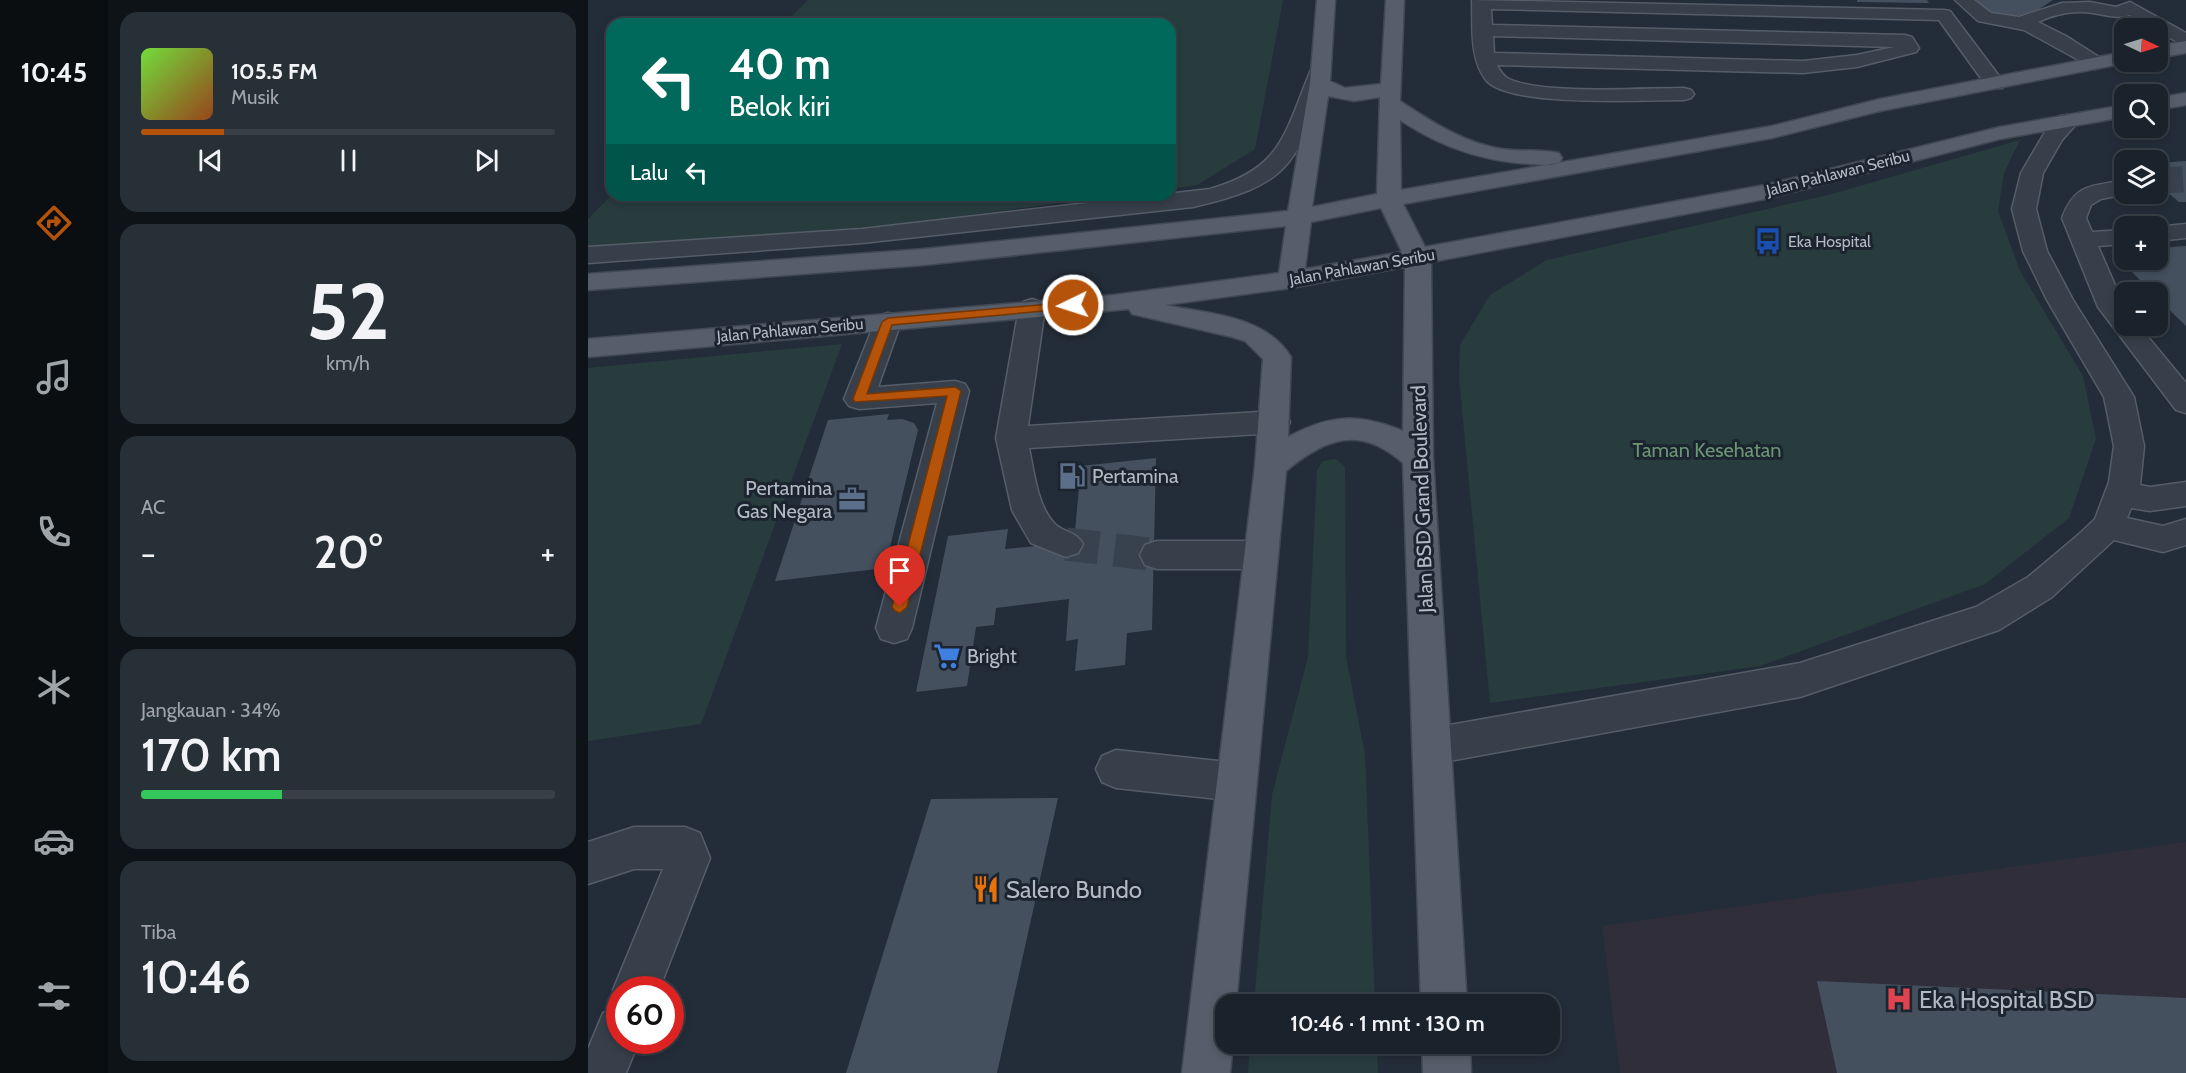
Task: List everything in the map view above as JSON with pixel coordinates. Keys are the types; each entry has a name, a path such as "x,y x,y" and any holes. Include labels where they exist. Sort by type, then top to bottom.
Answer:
{"main road":[{"path":"1291,280 1298,217 1320,78 1326,0"},
{"name":"Jalan BSD Grand Boulevard","path":"1395,0 1390,95 1389,199 1418,258 1418,458 1444,994"},
{"path":"2168,50 2186,47"},
{"path":"588,282 924,257 1298,217 1772,132 1880,105 2114,60"},
{"path":"1320,78 1332,92 1347,96 1390,95 1435,135 1485,153 1537,158 1647,156"},
{"path":"2168,102 2186,99"},
{"name":"Jalan Pahlawan Seribu","path":"588,348 1032,308 1114,303 1291,280 1765,192 1938,148 2114,113"},
{"path":"1114,303 1238,329 1255,335 1277,357 1271,466 1206,1073"},
{"path":"1271,466 1300,442 1317,432 1336,429 1353,429 1392,439 1418,458"},
{"path":"1446,1054 1447,1073"}],"street":[{"path":"1964,0 1980,17 2063,24 2104,21 2126,6 2186,41"},
{"path":"1684,94 1534,91 1501,83 1490,73 1485,59 1481,1 1944,15 1995,84"},
{"path":"1485,59 1803,67 1851,64 1910,48 1886,13"},
{"path":"2027,20 2095,63"},
{"path":"1484,30 1905,41"},
{"path":"588,255 862,236 1193,200 1219,194 1259,178 1284,156 1320,78"},
{"path":"1433,746 1811,676 1988,619 2040,587 2108,526 2125,482 2129,447 2119,397 2060,300 2035,251 2024,209 2032,172 2053,137 2068,121"},
{"path":"2114,189 2094,193 2080,201 2074,218 2114,311"},
{"path":"2168,233 2186,231"},
{"path":"2083,240 2114,238"},
{"path":"1032,308 1011,438 1028,510 1043,534 1066,544"},
{"path":"888,322 860,399 955,391 894,628"},
{"path":"2133,336 2184,400"},
{"path":"1011,438 1275,422"},
{"path":"2120,493 2150,499 2186,494"},
{"path":"2108,526 2163,539 2186,532"},
{"path":"1157,555 1262,555"},
{"path":"1116,769 1237,782"},
{"path":"588,863 634,848 685,848 689,858 642,976"},
{"path":"602,1073 610,1054"}],"shaded area":[{"name":"Eka Hospital BSD","path":"2186,842 2186,1073 1620,1073 1602,926"}],"green space":[{"path":"808,0 1283,0 1255,149 1197,185 1176,188 1176,18 790,18"},
{"name":"Taman Kesehatan","path":"2020,140 2004,173 1998,211 2020,271 2083,376 2096,439 2069,518 1985,584 1760,666 1490,703 1459,377 1460,345 1490,295 1547,260 1832,194"},
{"path":"606,201 1077,201 883,226 588,247 588,219"},
{"path":"842,344 701,724 588,741 588,368"},
{"path":"1336,459 1345,467 1346,657 1365,754 1375,994 1255,994 1272,795 1308,657 1317,470 1323,461"},
{"path":"1249,1054 1377,1054 1378,1073 1248,1073"}],"building":[{"path":"1857,0 1927,0 1929,3 1857,2"},
{"path":"1976,0 2053,0 2036,11 2005,19 1987,12"},
{"path":"2186,161 2186,202 2179,202 2168,193 2168,162"},
{"path":"2186,246 2186,326 2168,309 2168,282 2142,282 2130,270 2168,270 2168,247"},
{"name":"Pertamina Gas Negara","path":"889,414 887,420 902,419 914,423 918,430 885,568 775,581 828,420"},
{"path":"1156,458 1152,630 1127,633 1125,665 1075,671 1078,639 1066,641 1069,599 996,608 994,625 976,627 967,686 916,692 948,536 1008,529 1005,549 1074,542 1081,466"},
{"path":"1058,798 997,1073 846,1073 931,799"},
{"path":"1817,981 2186,998 2186,1073 1837,1073"}],"tunnel":[{"path":"2168,180 2186,179"},
{"path":"1066,544 1157,555"}],"place":[{"name":"Eka Hospital","path":"1768,241"},
{"name":"Pertamina","path":"1072,476"},
{"name":"Pertamina Gas Negara","path":"852,499"},
{"name":"Bright","path":"947,656"},
{"name":"Salero Bundo","path":"986,889"},
{"name":"Eka Hospital BSD","path":"1899,999"}],"route":[{"path":"900,607 955,391 860,399 888,322 1073,305"}]}
